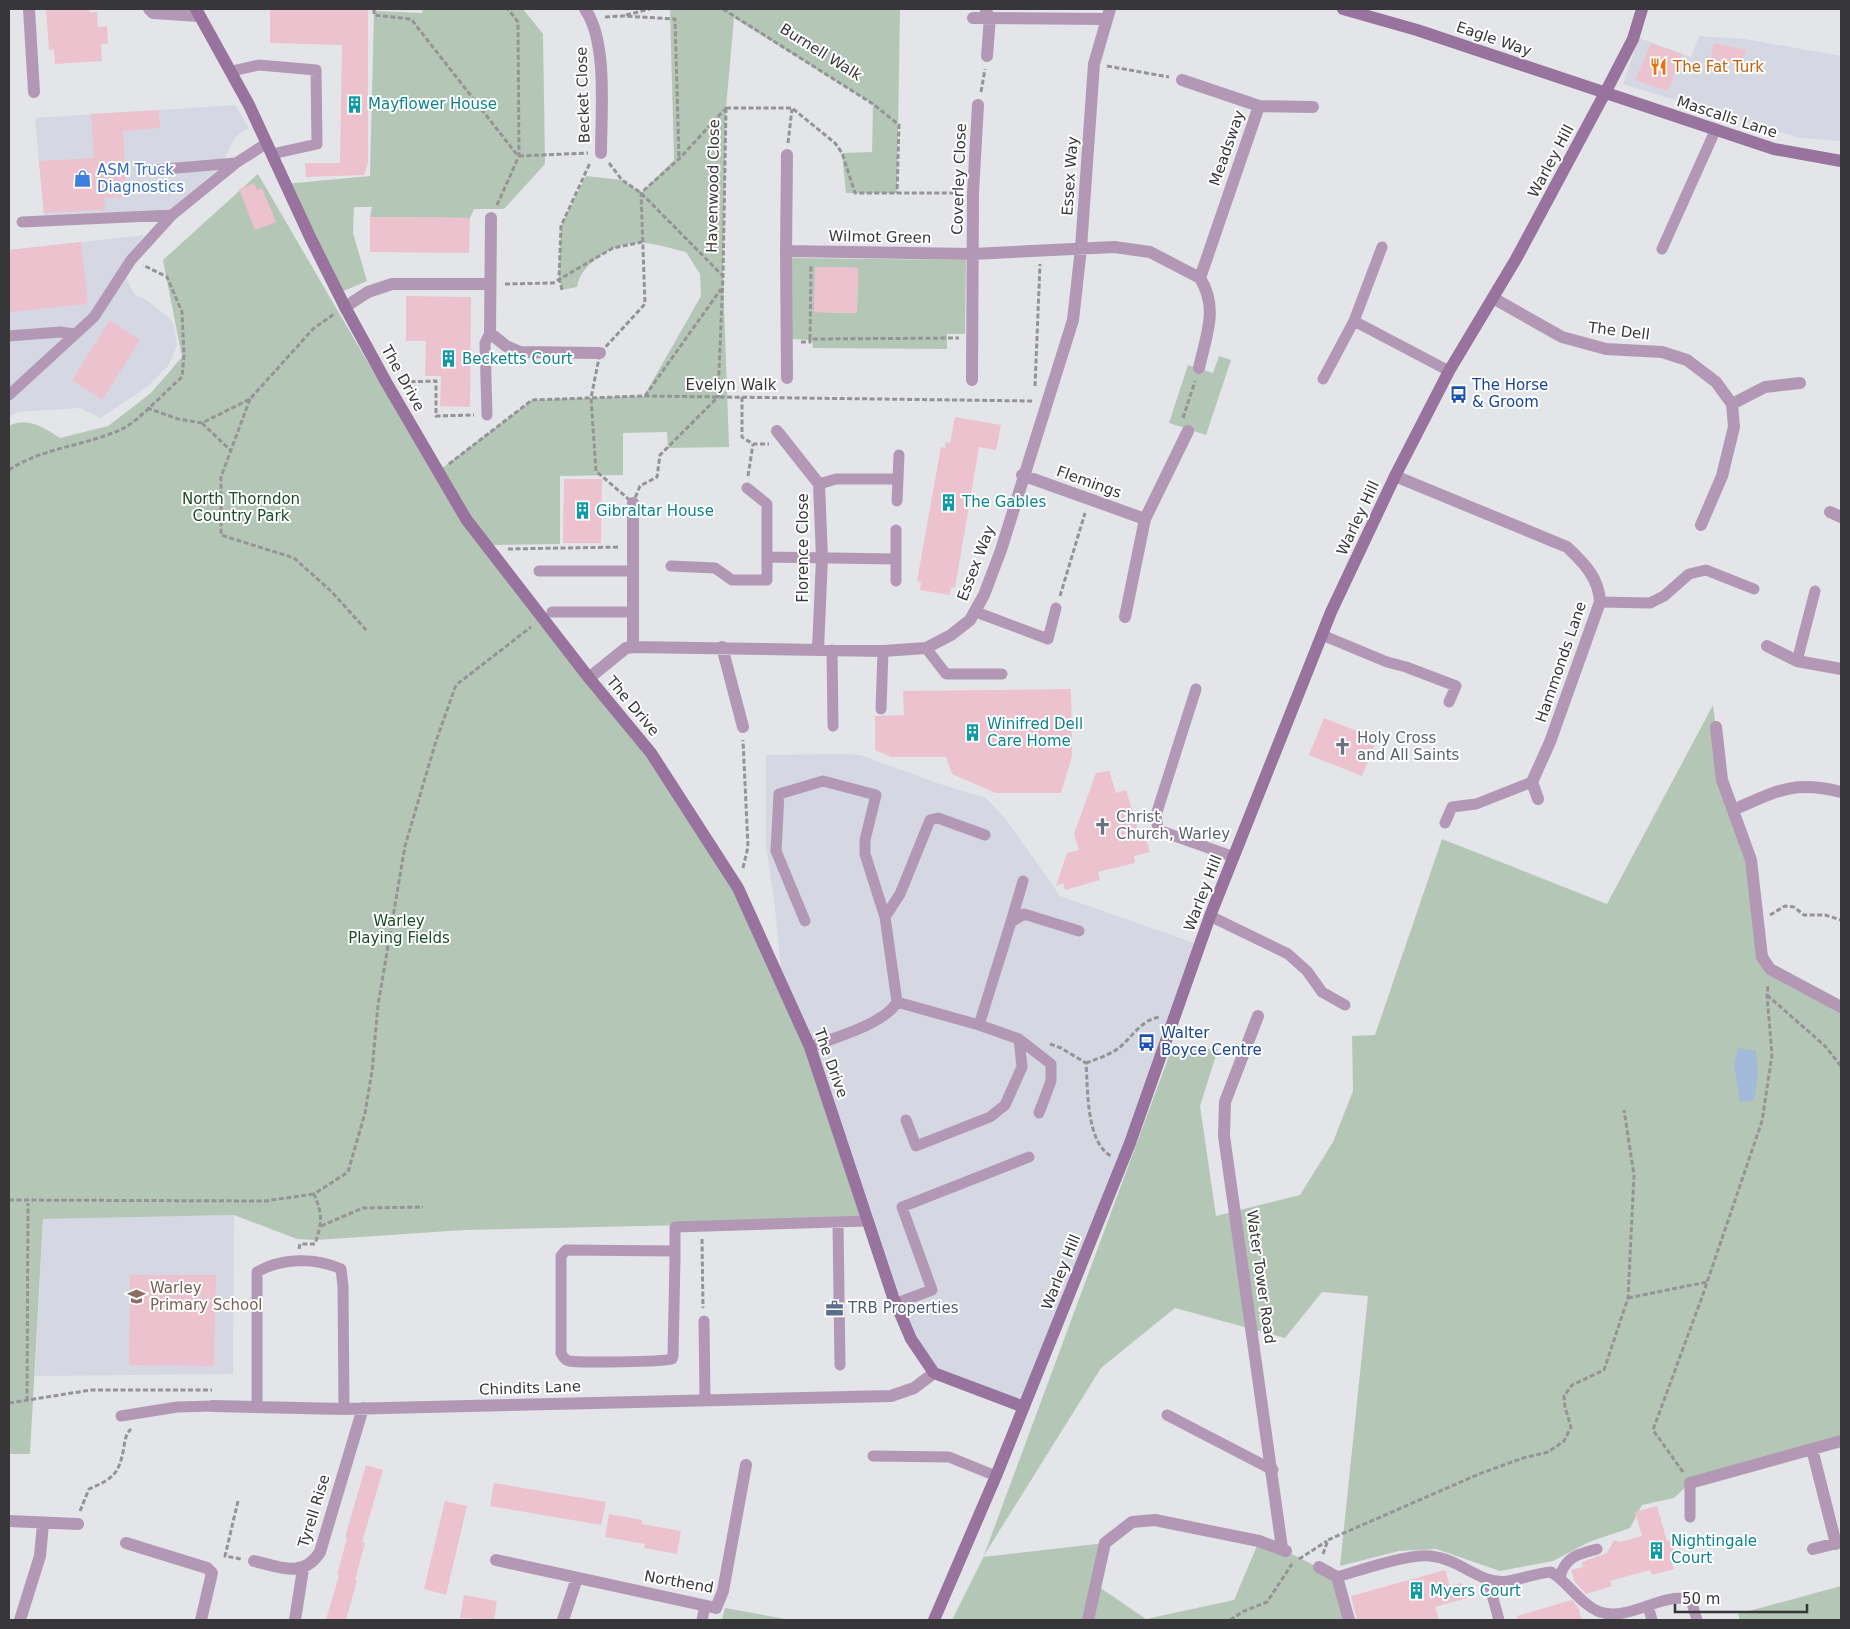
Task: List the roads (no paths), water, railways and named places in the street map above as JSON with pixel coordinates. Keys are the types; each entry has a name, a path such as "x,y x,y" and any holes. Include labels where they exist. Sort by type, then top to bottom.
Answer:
{"street":[{"path":"29,9 34,92"},
{"path":"149,9 153,13 198,12"},
{"name":"Eagle Way","path":"1343,9 1418,30 1605,93"},
{"name":"Warley Hill","path":"934,1620 996,1476 1122,1163 1210,916 1322,635 1395,476 1450,371 1551,196 1633,38 1642,9"},
{"name":"The Drive","path":"198,12 232,71 345,307 437,472 466,519 488,549 547,615 589,678 651,753 738,888 810,1047 868,1221 911,1339 934,1373"},
{"path":"973,18 987,13 1108,14"},
{"path":"987,13 987,56"},
{"name":"Becket Close","path":"588,14 600,46 598,153"},
{"name":"Essex Way","path":"633,647 883,651 926,648 951,635 976,612 1001,550 1022,475 1048,402 1073,320 1081,248 1094,64 1108,14"},
{"name":"Meadsway","path":"1182,80 1259,106 1200,278"},
{"name":"Mascalls Lane","path":"1605,93 1774,149 1841,161"},
{"name":"Coverley Close","path":"973,254 978,105"},
{"path":"1259,106 1313,107"},
{"path":"787,155 787,378"},
{"path":"491,218 490,333 506,346 520,352 600,353"},
{"path":"1081,248 1114,247 1150,252 1200,278 1209,292 1211,309 1199,368"},
{"name":"Wilmot Green","path":"786,251 973,254 1081,248"},
{"path":"972,380 973,254"},
{"path":"345,307 368,292 392,284 489,284"},
{"name":"The Dell","path":"1493,298 1562,337 1574,341 1606,349 1662,352 1687,360 1716,382 1732,404"},
{"path":"1701,525 1722,476 1734,427 1732,404 1765,387 1800,383"},
{"name":"Florence Close","path":"777,431 819,484 822,558 818,650"},
{"path":"1125,617 1145,519 1188,431"},
{"name":"Flemings","path":"1022,475 1145,519"},
{"name":"Hammonds Lane","path":"1395,476 1566,547 1581,560 1595,578 1600,590 1600,602 1550,742 1532,782"},
{"path":"589,678 626,648 633,647 633,503"},
{"path":"1767,646 1797,661 1841,669"},
{"path":"722,647 743,727"},
{"path":"1716,727 1722,780 1751,860 1762,957 1770,969 1841,1006"},
{"path":"1532,782 1538,799"},
{"path":"1733,810 1793,786 1816,786 1841,792"},
{"name":"Water Tower Road","path":"1088,1620 1105,1543 1132,1522 1155,1520 1284,1550 1224,1136 1225,1102 1258,1016"},
{"path":"934,1373 1024,1407"},
{"name":"Chindits Lane","path":"213,1406 363,1408 891,1396 914,1388 934,1373"},
{"name":"Tyrell Rise","path":"254,1561 285,1568 303,1569 312,1564 320,1552 363,1408"},
{"path":"1690,1482 1841,1441"},
{"path":"1812,1449 1838,1543 1813,1549"},
{"name":"Northend","path":"496,1560 716,1608 723,1591 746,1465"},
{"path":"9,1521 43,1524 78,1524"},
{"path":"20,1620 40,1556 43,1524"},
{"path":"126,1543 207,1568 212,1573 201,1620"},
{"path":"1319,1567 1337,1576 1349,1620"},
{"path":"295,1620 303,1569"},
{"path":"563,1620 577,1578"}],"lane":[{"path":"9,395 94,317 131,260 172,215 236,163 269,148 317,144 316,70 259,65 232,71"},
{"path":"1662,249 1716,131"},
{"path":"153,170 236,163"},
{"path":"22,222 172,215"},
{"path":"1323,379 1354,321 1382,247"},
{"path":"1354,321 1450,371"},
{"path":"9,336 60,332 75,334"},
{"path":"487,415 485,344 490,333"},
{"path":"898,501 899,455"},
{"path":"819,484 836,479 898,479"},
{"path":"671,566 716,568 732,580 767,580 767,504 747,488"},
{"path":"896,530 896,581"},
{"path":"767,557 896,559"},
{"path":"1600,602 1638,603 1656,600 1689,574 1706,570 1754,589"},
{"path":"540,571 633,571"},
{"path":"1797,661 1815,591"},
{"path":"976,612 1048,639 1056,608"},
{"path":"547,615 633,612"},
{"path":"1322,635 1387,662 1406,667 1456,686 1449,702"},
{"path":"926,648 946,674 1002,674"},
{"path":"832,650 833,726"},
{"path":"881,709 883,651"},
{"path":"1196,689 1156,815 1158,830 1234,857"},
{"path":"805,921 776,851 779,794 823,781 876,795 865,840 866,854 885,917 896,1002 892,1011 878,1020 810,1047"},
{"path":"1445,823 1452,807 1476,804 1532,782"},
{"path":"885,917 900,894 930,820 938,818 985,835"},
{"path":"978,1025 1023,881"},
{"path":"1011,922 1024,914 1079,931"},
{"path":"1210,916 1288,954 1307,970 1322,992 1345,1005"},
{"path":"896,1002 978,1025 1019,1040 1051,1064 1051,1081 1039,1114"},
{"path":"906,1120 916,1146 990,1117 1005,1105 1022,1067 1019,1040"},
{"path":"897,1303 932,1290 902,1207 1029,1157"},
{"path":"675,1252 566,1250 562,1252 560,1256 561,1353 564,1358 569,1361 672,1359 675,1252 675,1227 868,1221"},
{"path":"838,1222 840,1365"},
{"path":"257,1406 257,1272 270,1264 324,1261 341,1269 343,1286 344,1408"},
{"path":"704,1321 705,1399"},
{"name":"Chindits Lane","path":"121,1416 177,1407 213,1406"},
{"path":"1167,1415 1272,1470"},
{"path":"873,1456 949,1457 996,1476"},
{"path":"1690,1482 1690,1517"},
{"path":"1560,1578 1562,1568 1570,1557 1597,1549"},
{"path":"1337,1576 1430,1556 1456,1563 1488,1580 1506,1581 1537,1573 1551,1572 1600,1612 1621,1613 1681,1597 1691,1600 1697,1620"},
{"path":"1488,1580 1499,1620"},
{"path":"702,1620 705,1606"},
{"path":"1648,1606 1652,1620"}],"water":[{"path":"1738,1048 1756,1051 1758,1074 1754,1100 1740,1102 1734,1065"}],"place":[{"name":"The Fat Turk","path":"1659,67"},
{"name":"Mayflower House","path":"354,104"},
{"name":"ASM Truck Diagnostics","path":"83,179"},
{"name":"Becketts Court","path":"448,359"},
{"name":"The Horse & Groom","path":"1458,394"},
{"name":"The Gables","path":"948,502"},
{"name":"Gibraltar House","path":"582,511"},
{"name":"Winifred Dell Care Home","path":"973,733"},
{"name":"Holy Cross and All Saints","path":"1343,747"},
{"name":"Christ Church, Warley","path":"1102,826"},
{"name":"Walter Boyce Centre","path":"1147,1042"},
{"name":"Warley Primary School","path":"136,1297"},
{"name":"TRB Properties","path":"834,1308"},
{"name":"Nightingale Court","path":"1657,1550"},
{"name":"Myers Court","path":"1416,1591"}],"park label":[{"name":"North Thorndon Country Park","path":"241,508"},
{"name":"Warley Playing Fields","path":"399,930"}]}
